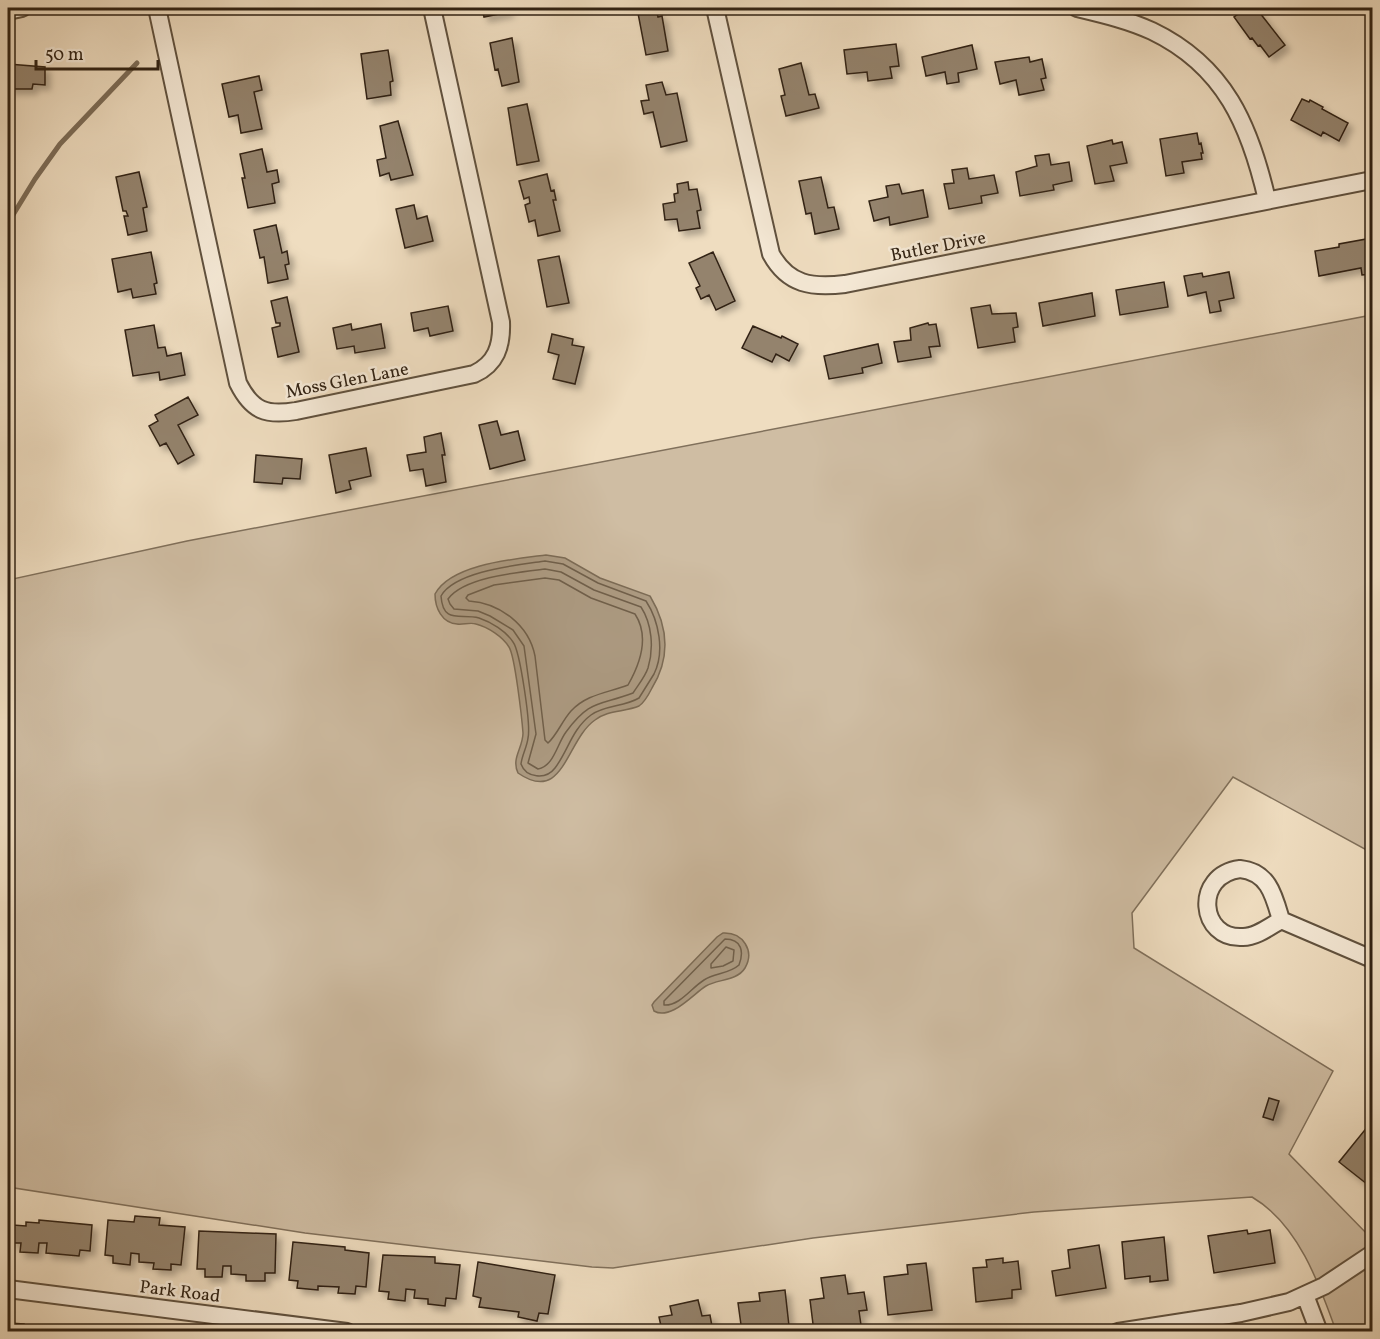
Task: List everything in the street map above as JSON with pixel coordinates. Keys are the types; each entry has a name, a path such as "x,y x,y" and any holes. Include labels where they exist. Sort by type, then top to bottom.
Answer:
{"street":[{"path":"8,11 22,8"},
{"name":"Moss Glen Lane","path":"157,8 238,382 245,396 260,410 283,413 474,374 489,365 499,349 501,322 432,8"},
{"name":"Butler Drive","path":"715,8 771,254 785,273 805,284 831,286 845,284 1372,180"},
{"path":"1077,8 1152,31 1195,58 1210,73 1237,110 1246,130 1267,200"},
{"path":"1281,920 1244,938 1223,933 1213,923 1207,910 1206,903 1210,888 1226,873 1240,869 1255,873 1271,888 1281,920 1372,959"},
{"path":"1118,1332 1265,1308 1324,1286 1372,1254"},
{"name":"Park Road","path":"8,1289 347,1332"},
{"path":"1305,1295 1319,1332"}],"shaded area":[{"path":"1372,315 1372,853 1233,777 1132,913 1134,948 1333,1071 1289,1154 1372,1239 1372,1331 1336,1331 1305,1256 1282,1223 1252,1197 1034,1212 813,1238 613,1268 305,1233 8,1187 8,580 187,541"}],"water":[{"path":"546,555 565,558 600,578 650,596 661,619 665,642 658,676 641,704 634,708 605,714 595,720 585,729 555,776 545,781 533,781 518,773 516,768 523,733 516,675 509,647 499,636 481,625 457,624 447,621 440,614 435,594 443,584 469,570 501,561"},
{"path":"723,933 741,939 748,949 748,962 742,972 732,978 706,986 675,1009 661,1013 654,1011 652,1005 654,1002"}],"building":[{"path":"482,8 508,8 509,12 484,17"},
{"path":"637,8 656,8 658,17 662,16 668,51 646,55"},
{"path":"1247,8 1256,8 1285,45 1269,57 1260,45 1258,46 1252,38 1250,39 1234,17"},
{"path":"512,38 519,82 502,86 498,69 495,70 490,43"},
{"path":"896,44 899,66 890,67 892,78 868,81 867,72 847,74 844,50"},
{"path":"972,45 977,69 958,73 959,82 947,84 945,72 926,76 922,57"},
{"path":"388,50 393,81 390,82 391,95 367,99 361,54"},
{"path":"1029,57 1030,62 1042,59 1046,78 1041,79 1044,90 1019,95 1016,80 1000,84 995,62"},
{"path":"801,63 809,95 815,94 819,108 786,116 781,96 785,95 779,69"},
{"path":"8,64 45,67 45,85 33,84 32,89 8,89"},
{"path":"259,76 262,90 254,92 262,129 241,133 238,115 229,117 222,84"},
{"path":"662,82 666,95 677,93 687,141 661,147 653,112 644,114 641,101 649,100 646,85"},
{"path":"1302,99 1309,102 1310,100 1348,123 1339,141 1323,132 1321,136 1291,120"},
{"path":"527,104 539,161 517,165 508,108"},
{"path":"398,121 413,175 391,180 389,173 380,176 377,160 386,158 380,126"},
{"path":"1197,133 1203,153 1201,153 1202,159 1182,162 1184,173 1166,176 1160,139"},
{"path":"1112,140 1113,144 1122,142 1127,163 1110,166 1114,181 1095,184 1087,146"},
{"path":"262,149 267,172 277,170 279,182 272,184 275,203 248,208 240,154"},
{"path":"1049,154 1051,165 1069,162 1072,181 1053,185 1054,190 1020,196 1016,172 1037,166 1035,156"},
{"path":"967,168 969,179 994,175 998,193 981,196 982,203 949,209 944,184 954,183 952,170"},
{"path":"139,172 147,207 143,208 147,231 128,235 124,216 128,216 126,211 123,211 116,177"},
{"path":"547,174 551,191 554,190 556,200 553,200 560,231 538,236 535,220 529,222 525,205 530,203 529,197 524,199 519,181"},
{"path":"821,177 828,208 834,207 839,229 815,234 811,213 806,214 799,181"},
{"path":"688,182 689,190 697,189 701,210 697,211 700,228 679,231 677,219 665,220 663,204 675,202 674,194 678,193 677,184"},
{"path":"899,184 902,194 923,190 928,217 890,225 889,217 874,221 869,201 888,197 886,186"},
{"path":"414,205 417,219 427,216 433,241 405,248 396,209"},
{"path":"276,225 282,253 287,251 289,264 285,265 288,279 268,283 264,257 260,258 254,230"},
{"path":"1372,238 1372,274 1362,275 1361,268 1319,276 1315,251"},
{"path":"151,252 157,283 154,284 156,294 133,298 131,289 118,292 112,259"},
{"path":"713,252 735,301 716,310 709,295 701,299 696,288 700,286 689,263"},
{"path":"559,256 569,303 547,307 538,260"},
{"path":"1229,272 1234,298 1219,301 1221,311 1210,313 1206,292 1188,296 1184,276 1202,273 1203,277"},
{"path":"1164,282 1168,307 1120,315 1116,290"},
{"path":"1092,293 1095,316 1043,326 1039,303"},
{"path":"287,297 299,352 278,357 272,328 280,326 280,323 276,323 271,301"},
{"path":"990,305 992,314 1016,313 1018,327 1013,328 1015,342 978,348 971,308"},
{"path":"448,306 453,331 430,336 428,328 414,331 411,313"},
{"path":"928,323 929,325 936,324 940,346 929,347 931,357 898,362 894,342 911,340 910,328"},
{"path":"351,324 352,330 381,324 385,348 355,353 354,346 337,349 333,328"},
{"path":"154,325 158,348 165,347 167,356 181,353 185,375 160,380 159,372 133,376 125,330"},
{"path":"753,326 798,344 789,361 776,354 772,362 742,348"},
{"path":"552,334 573,339 572,345 584,347 575,384 553,379 559,355 548,352"},
{"path":"878,344 882,363 862,368 863,373 829,379 824,356"},
{"path":"188,397 198,415 178,425 194,455 178,464 166,443 160,446 149,426 158,421 155,415"},
{"path":"497,421 501,435 518,431 525,460 490,469 479,425"},
{"path":"441,433 446,482 426,486 423,469 410,471 407,455 426,452 424,437"},
{"path":"366,448 371,476 349,481 351,489 336,493 329,455"},
{"path":"256,455 302,459 300,479 283,478 282,484 254,482"},
{"path":"1269,1098 1279,1101 1273,1120 1263,1117"},
{"path":"1368,1126 1372,1130 1372,1188 1339,1162"},
{"path":"135,1216 160,1218 159,1225 185,1227 181,1265 171,1264 171,1270 153,1269 154,1263 139,1262 139,1254 131,1253 130,1265 113,1263 113,1256 105,1255 108,1220 134,1222"},
{"path":"39,1220 92,1225 90,1251 80,1250 79,1256 46,1253 47,1243 39,1243 38,1253 20,1252 21,1243 12,1243 13,1225 26,1226 26,1222 39,1223"},
{"path":"1247,1230 1248,1234 1270,1230 1275,1263 1214,1273 1208,1236"},
{"path":"199,1231 276,1234 275,1273 265,1273 265,1281 246,1281 246,1275 231,1274 231,1266 223,1266 222,1277 205,1277 205,1269 197,1269"},
{"path":"1164,1237 1168,1280 1150,1282 1150,1276 1125,1279 1122,1242"},
{"path":"293,1242 345,1247 345,1250 369,1253 366,1287 356,1286 355,1294 338,1293 339,1287 318,1286 318,1290 297,1288 298,1281 289,1280"},
{"path":"1099,1245 1106,1288 1056,1296 1052,1271 1070,1268 1068,1250"},
{"path":"383,1255 435,1257 435,1263 460,1265 456,1299 446,1298 445,1306 428,1304 428,1299 414,1298 415,1290 406,1289 405,1301 388,1299 389,1292 379,1291"},
{"path":"1003,1258 1003,1263 1018,1261 1021,1289 1012,1290 1012,1298 976,1302 973,1268 987,1267 986,1260"},
{"path":"478,1262 555,1275 548,1314 539,1313 537,1321 518,1317 519,1312 479,1307 481,1298 473,1296"},
{"path":"926,1263 932,1310 888,1315 884,1277 908,1274 907,1265"},
{"path":"845,1275 848,1294 864,1292 867,1310 859,1311 861,1325 814,1332 810,1300 824,1298 821,1278"},
{"path":"785,1290 789,1326 760,1330 761,1332 742,1332 738,1303 760,1301 759,1293"},
{"path":"698,1300 702,1316 710,1315 713,1332 650,1332 649,1328 661,1326 659,1317 672,1315 670,1306"},
{"path":"8,1323 24,1324 23,1332 8,1332"},
{"path":"50,1326 71,1327 71,1332 50,1332"}],"waterway":[{"path":"192,12 197,8"},
{"path":"8,223 60,144 137,63"}]}
